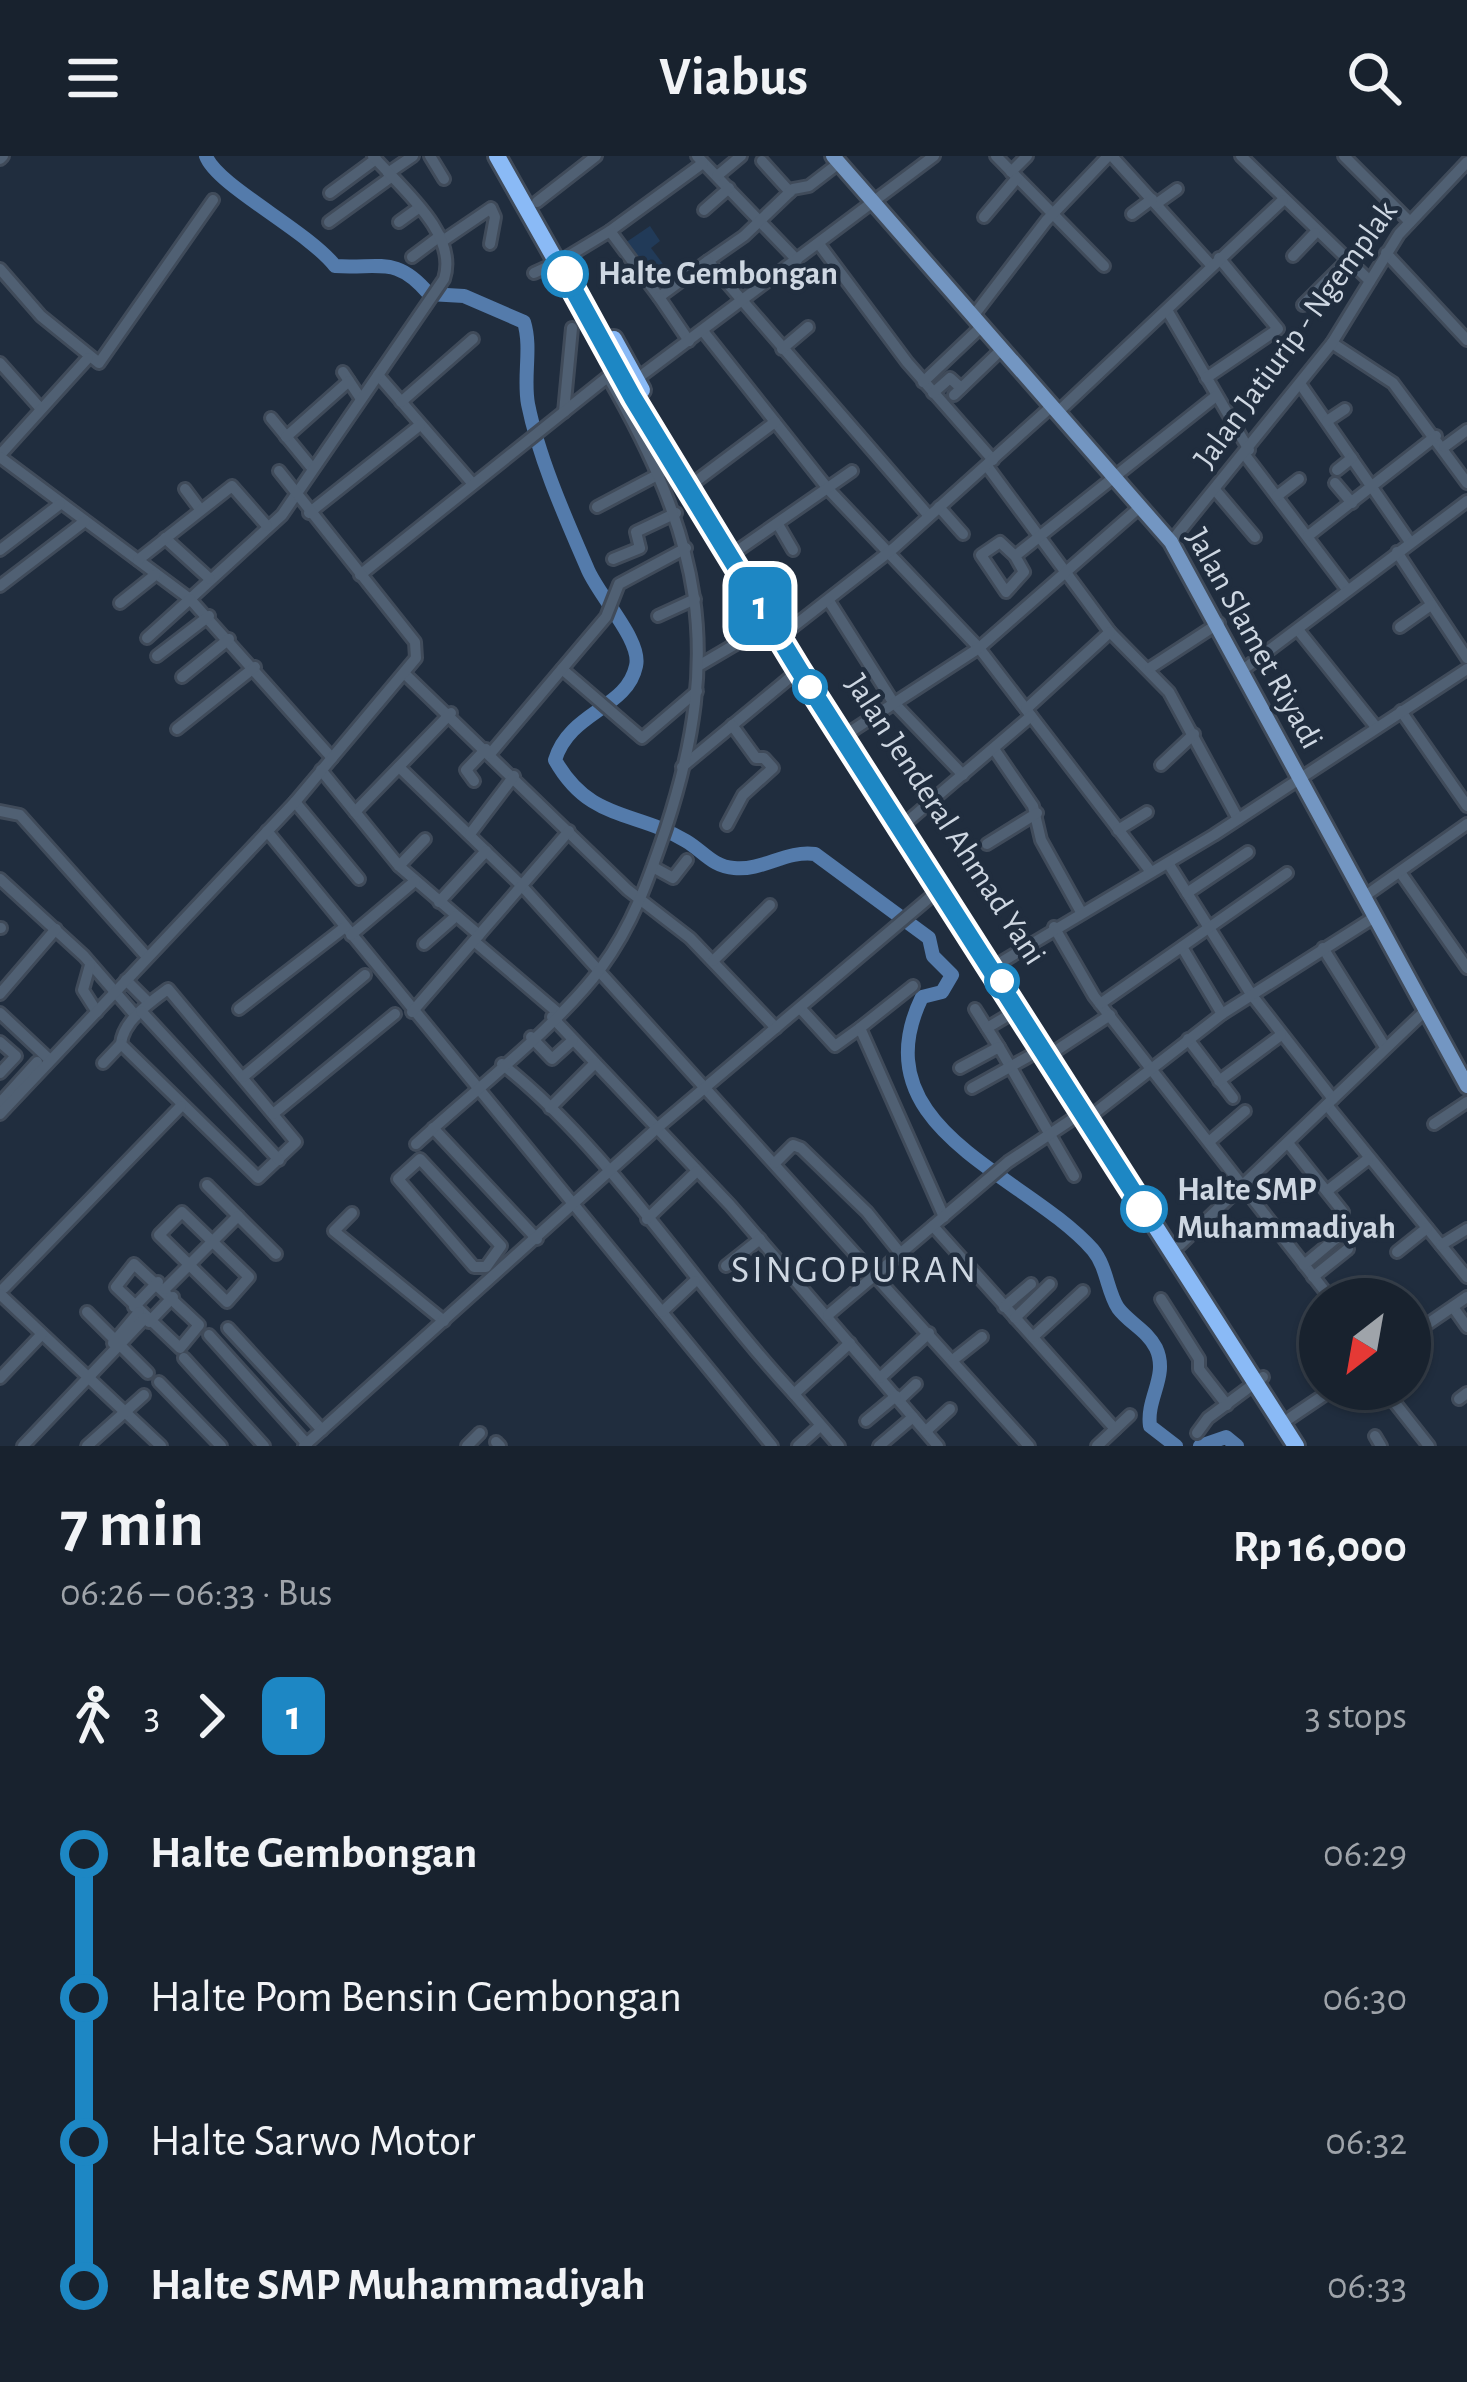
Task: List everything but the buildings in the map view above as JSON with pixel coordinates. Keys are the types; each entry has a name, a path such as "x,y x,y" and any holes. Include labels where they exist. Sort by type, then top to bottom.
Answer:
{"highway":[{"name":"Jalan Jenderal Ahmad Yani","path":"497,156 562,260"},
{"name":"Jalan Jenderal Ahmad Yani","path":"511,156 623,375 710,524 850,732 941,887 1050,1049"},
{"name":"Jalan Jenderal Ahmad Yani","path":"623,375 737,550 799,670 997,964 1260,1381 1308,1446"},
{"name":"Jalan Jenderal Ahmad Yani","path":"1149,1207 1180,1245 1296,1446"}],"main road":[{"name":"Jalan Slamet Riyadi","path":"836,159 1171,542 1219,622 1467,1086"}],"street":[{"path":"329,222 413,156"},
{"path":"430,156 444,179"},
{"path":"536,202 596,156"},
{"path":"717,176 741,156"},
{"path":"360,575 564,412 689,341 934,156"},
{"path":"996,156 1104,266"},
{"path":"984,218 1027,156"},
{"path":"923,382 978,320 1053,213 1110,156 1278,329 1206,377"},
{"path":"1241,156 1370,281"},
{"path":"1344,156 1410,221"},
{"path":"147,638 282,515 438,290 449,263 442,238 375,158 330,193"},
{"path":"659,297 763,221 790,193 808,186 836,159"},
{"path":"534,273 610,231 700,160 797,260"},
{"path":"762,161 790,193"},
{"name":"Jalan Jatiurip - Ngemplak","path":"1171,542 1333,343 1410,221 1465,169"},
{"path":"704,210 729,188"},
{"path":"1132,214 1177,189"},
{"path":"0,269 97,363 213,200"},
{"path":"700,665 829,602 1167,310 1283,200"},
{"path":"399,222 417,208"},
{"path":"412,257 491,208 495,217 490,244"},
{"path":"610,231 689,341"},
{"path":"1292,256 1316,233"},
{"path":"819,244 990,463 1110,632 1150,668 1194,734 1238,819"},
{"path":"1386,254 1467,339"},
{"path":"707,260 782,350 934,512 963,534"},
{"path":"1303,305 1346,262"},
{"path":"1167,310 1247,452 1346,588"},
{"path":"782,350 808,327"},
{"path":"564,412 572,328"},
{"path":"703,331 829,490 979,648 1151,872"},
{"path":"401,402 473,339"},
{"path":"1333,343 1386,376 1440,441 1467,483"},
{"path":"933,393 950,378 957,391 1003,348"},
{"path":"88,358 0,456 209,616 332,758"},
{"path":"0,363 41,409"},
{"path":"378,375 473,484"},
{"path":"416,1144 598,972 641,901 682,767 700,665 695,599 676,513 623,375"},
{"path":"286,437 346,377 361,399"},
{"path":"64,385 75,398"},
{"path":"1300,385 1410,542"},
{"path":"1015,556 1216,396"},
{"path":"1327,421 1345,409"},
{"path":"272,418 312,468"},
{"path":"695,482 775,422"},
{"path":"282,515 308,511 420,425"},
{"path":"1308,536 1440,441 1467,430"},
{"path":"1352,458 1336,476 1352,503"},
{"path":"0,1114 5,1096 130,984 148,957 295,802 416,658 415,642 279,471"},
{"path":"737,550 852,471"},
{"path":"597,507 661,473"},
{"path":"1277,496 1299,478"},
{"path":"138,560 232,485 267,526"},
{"path":"184,489 200,509"},
{"path":"1216,490 1256,537"},
{"path":"1244,669 1467,501"},
{"path":"0,550 60,504"},
{"path":"850,732 979,648 1141,506"},
{"path":"613,560 640,548 636,532 676,513"},
{"path":"0,586 85,521"},
{"path":"474,781 465,771 609,614 624,580 710,524"},
{"path":"778,526 793,550"},
{"path":"165,538 210,579"},
{"path":"1000,542 1015,556 1024,572 1006,592 981,555 1000,542"},
{"path":"1397,552 1467,658"},
{"path":"121,603 155,575"},
{"path":"658,616 695,599"},
{"path":"829,602 893,702 963,776"},
{"path":"1400,627 1431,605"},
{"path":"158,656 209,616"},
{"path":"1150,668 1219,622"},
{"path":"905,824 994,749 1110,632"},
{"path":"1299,632 1376,727"},
{"path":"182,677 229,639"},
{"path":"177,730 255,668"},
{"path":"562,669 642,738 697,691"},
{"path":"997,964 1168,863 1467,669"},
{"path":"682,767 799,670"},
{"path":"406,674 641,901 712,961 776,1028"},
{"path":"1401,711 1467,806"},
{"path":"356,812 451,713"},
{"path":"727,825 743,795 773,769 766,759 756,758 732,725"},
{"path":"1161,765 1194,734"},
{"path":"994,749 1037,813 1041,840 1081,912"},
{"path":"399,766 522,886 1029,1446"},
{"path":"321,770 399,866 554,1014 760,1239 938,1446"},
{"path":"470,834 514,776"},
{"path":"295,802 359,879"},
{"path":"0,811 20,815 148,957"},
{"path":"1118,830 1147,812"},
{"path":"988,844 1037,813"},
{"path":"1365,896 1467,824"},
{"path":"267,831 772,1446"},
{"path":"412,1012 569,831"},
{"path":"399,866 425,839"},
{"path":"439,902 486,851"},
{"path":"1187,893 1248,852"},
{"path":"653,867 673,878 687,860"},
{"path":"1168,863 1251,994 1368,1159 1467,1277"},
{"path":"1400,872 1467,968"},
{"path":"1100,1004 1287,873"},
{"path":"0,879 56,928 117,996 142,1010"},
{"path":"239,1009 415,881"},
{"path":"209,1335 306,1445 438,1326 494,1268 537,1238 656,1129 941,887"},
{"path":"712,961 770,905"},
{"path":"424,944 456,916"},
{"path":"827,1315 1001,1167 1090,1112 1251,994 1376,916"},
{"path":"1054,927 1100,1004 1154,1067 1313,1277 1348,1249"},
{"path":"0,994 56,928"},
{"path":"1182,946 1222,1014"},
{"path":"1323,948 1385,1047"},
{"path":"90,965 83,990 97,1012"},
{"path":"243,1077 365,975"},
{"path":"117,996 134,999 130,984"},
{"path":"130,984 142,1010 279,1160"},
{"path":"801,1009 834,1046 913,986"},
{"path":"103,1063 121,1044 122,1032 167,989 297,1145 256,1178 121,1044"},
{"path":"976,1009 1074,1176"},
{"path":"987,1028 1019,1009"},
{"path":"1180,1245 1426,1010"},
{"path":"0,1013 44,1061"},
{"path":"273,1114 395,1014"},
{"path":"972,1088 1110,1015"},
{"path":"860,1028 944,1217"},
{"path":"1219,1081 1281,1035"},
{"path":"531,1036 552,1060 573,1040"},
{"path":"1188,1039 1233,1098"},
{"path":"0,1042 16,1056 0,1073"},
{"path":"960,1068 999,1047"},
{"path":"550,1108 595,1063"},
{"path":"502,1064 550,1108 608,1173 694,1282 839,1446"},
{"path":"1434,1124 1467,1102"},
{"path":"161,1446 2,1291 182,1106"},
{"path":"1210,1141 1245,1111"},
{"path":"433,1128 537,1238"},
{"path":"1288,1143 1343,1212"},
{"path":"775,1163 797,1145 872,1217 900,1253"},
{"path":"1310,1166 1322,1156"},
{"path":"423,1159 501,1246 494,1268 474,1267 398,1177 423,1159"},
{"path":"1328,1191 1368,1159"},
{"path":"646,1219 697,1171"},
{"path":"207,1186 276,1254"},
{"path":"182,1212 212,1239 249,1276 224,1303 160,1231 182,1212"},
{"path":"352,1213 334,1231 364,1253 438,1326"},
{"path":"23,1446 238,1216"},
{"path":"933,1226 1115,1429"},
{"path":"1397,1252 1427,1228"},
{"path":"1441,1245 1467,1229"},
{"path":"1304,1265 1346,1230"},
{"path":"727,1266 760,1239"},
{"path":"364,1253 375,1240"},
{"path":"137,1263 166,1289 200,1328 184,1345 176,1346 142,1315 117,1282 137,1263"},
{"path":"662,1312 694,1282"},
{"path":"1004,1307 1031,1284"},
{"path":"1015,1318 1050,1284"},
{"path":"142,1315 166,1289"},
{"path":"1033,1337 1083,1291"},
{"path":"1431,1321 1467,1297"},
{"path":"1161,1299 1199,1359 1199,1369 1227,1405"},
{"path":"1453,1306 1467,1327"},
{"path":"87,1312 221,1446"},
{"path":"229,1328 322,1430"},
{"path":"880,1378 929,1333"},
{"path":"0,1378 42,1334"},
{"path":"953,1360 982,1337"},
{"path":"794,1394 850,1343"},
{"path":"184,1358 263,1446"},
{"path":"1198,1433 1260,1381"},
{"path":"866,1421 916,1384"},
{"path":"87,1446 144,1395"},
{"path":"926,1431 950,1409"},
{"path":"1290,1418 1302,1410"},
{"path":"1400,1410 1428,1445"},
{"path":"1097,1446 1130,1414"},
{"path":"879,1446 913,1417"},
{"path":"798,1446 820,1426"},
{"path":"467,1446 480,1433"}],"shaded area":[{"path":"650,226 660,241 651,248 672,276 654,289 622,245"}],"waterway":[{"path":"206,156 227,180 335,266 397,269 429,294 464,296 524,322 528,404 546,467 588,570 627,632 636,656 631,680 622,692 573,731 555,760 569,780 598,805 667,831 720,865 755,867 815,854 929,938 933,956 952,975 942,992 922,997 908,1043 912,1082 930,1115 958,1144 1093,1250 1118,1308 1156,1348 1160,1368 1150,1426 1176,1446"},
{"path":"1200,1446 1226,1437 1237,1446"}],"bus line":[{"name":"1","path":"565,274 633,398 799,670 968,927 1144,1209"}],"place":[{"name":"Halte Gembongan","path":"565,274"},
{"name":"Halte SMP Muhammadiyah","path":"1144,1209"}],"district":[{"name":"SINGOPURAN","path":"855,1270"}]}
